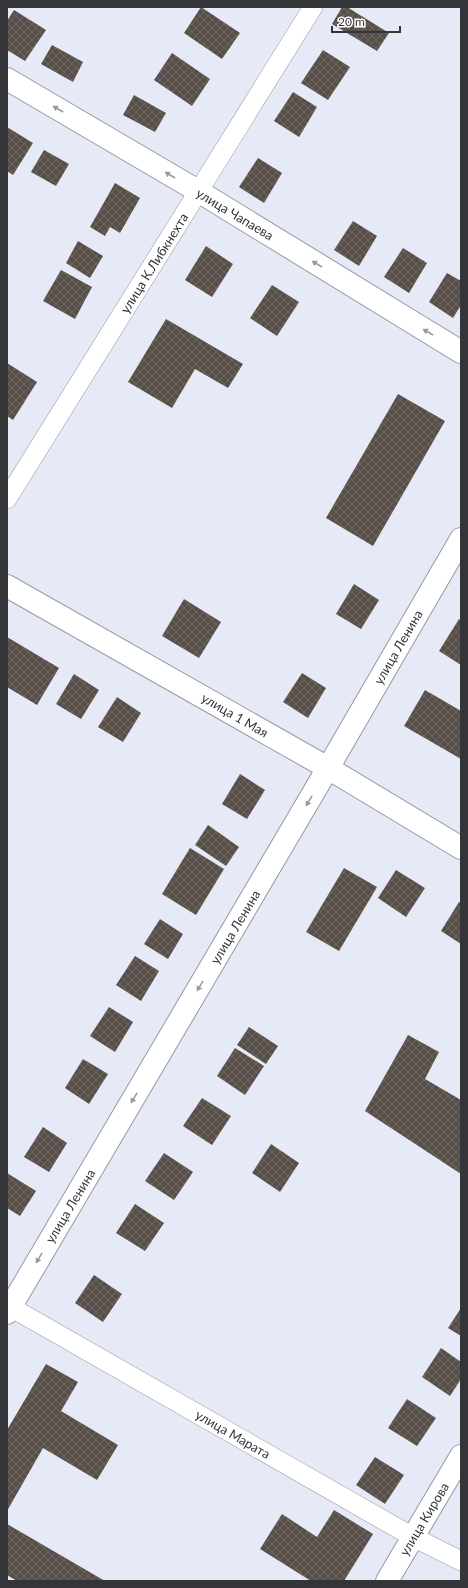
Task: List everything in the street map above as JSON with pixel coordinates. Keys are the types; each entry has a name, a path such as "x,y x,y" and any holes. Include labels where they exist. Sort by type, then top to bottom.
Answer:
{"main road":[{"name":"улица Чапаева","path":"7,79 198,192 461,352"},
{"name":"улица Ленина","path":"8,1308 328,768 461,539"},
{"name":"улица 1 Мая","path":"7,586 328,768 461,848"},
{"name":"улица Кирова","path":"387,1581 461,1456"}],"street":[{"name":"улица К.Либкнехта","path":"7,499 313,7"},
{"name":"улица Марата","path":"8,1308 413,1537 461,1561"}],"building":[{"path":"201,7 240,33 222,59 184,33"},
{"path":"342,7 347,7 389,33 377,51 332,24"},
{"path":"14,10 46,30 25,61 7,50 7,21"},
{"path":"52,45 83,62 73,82 41,64"},
{"path":"323,50 350,67 328,100 301,83"},
{"path":"172,53 210,79 192,106 154,80"},
{"path":"293,92 317,107 299,137 274,121"},
{"path":"134,95 166,113 155,132 123,115"},
{"path":"7,127 33,143 13,175 7,171"},
{"path":"44,150 69,164 56,186 31,172"},
{"path":"258,158 282,173 264,203 239,187"},
{"path":"115,183 140,198 120,233 110,227 105,236 90,227"},
{"path":"353,221 377,236 359,266 334,250"},
{"path":"78,241 103,256 90,278 66,263"},
{"path":"206,246 233,264 212,297 185,280"},
{"path":"403,248 427,263 409,293 384,277"},
{"path":"61,270 92,287 75,319 43,301"},
{"path":"447,273 461,281 461,305 453,318 429,302"},
{"path":"272,285 299,302 277,336 250,318"},
{"path":"166,319 243,364 228,388 195,369 172,408 128,382"},
{"path":"7,363 37,382 13,420 7,416"},
{"path":"398,394 445,421 373,546 326,518"},
{"path":"354,584 379,600 361,629 336,614"},
{"path":"184,599 221,622 199,658 162,636"},
{"path":"459,619 461,620 461,665 439,651"},
{"path":"7,637 59,668 37,705 7,687"},
{"path":"302,673 326,688 308,718 283,702"},
{"path":"74,674 99,690 81,719 56,704"},
{"path":"425,690 461,711 461,759 404,726"},
{"path":"117,697 141,713 123,742 98,727"},
{"path":"240,774 265,790 247,819 222,804"},
{"path":"208,825 239,847 226,866 195,845"},
{"path":"190,848 224,869 196,915 162,894"},
{"path":"344,868 377,887 339,951 306,932"},
{"path":"396,870 425,888 406,917 378,898"},
{"path":"459,902 461,903 461,944 441,931"},
{"path":"160,919 183,934 168,959 144,944"},
{"path":"135,956 159,971 141,1001 116,985"},
{"path":"109,1007 133,1022 115,1052 90,1036"},
{"path":"249,1027 278,1046 266,1064 237,1045"},
{"path":"408,1035 439,1052 425,1079 461,1100 461,1174 365,1111"},
{"path":"235,1048 264,1066 245,1095 217,1076"},
{"path":"83,1059 108,1074 89,1104 65,1088"},
{"path":"202,1098 231,1116 212,1145 183,1126"},
{"path":"43,1127 67,1143 49,1172 24,1157"},
{"path":"271,1144 299,1163 280,1192 252,1173"},
{"path":"164,1153 193,1172 174,1200 145,1181"},
{"path":"7,1173 36,1191 20,1216 7,1208"},
{"path":"135,1204 164,1223 145,1251 116,1233"},
{"path":"94,1275 122,1294 103,1322 75,1303"},
{"path":"461,1308 461,1336 448,1328"},
{"path":"441,1348 461,1362 461,1379 450,1396 422,1377"},
{"path":"46,1364 78,1382 61,1411 118,1445 97,1480 43,1448 7,1511 7,1430"},
{"path":"407,1399 436,1418 417,1446 388,1428"},
{"path":"375,1457 404,1475 385,1504 356,1485"},
{"path":"334,1510 373,1534 344,1581 311,1581 260,1549 282,1514 317,1537"},
{"path":"7,1524 105,1581 17,1581 7,1575"}]}
